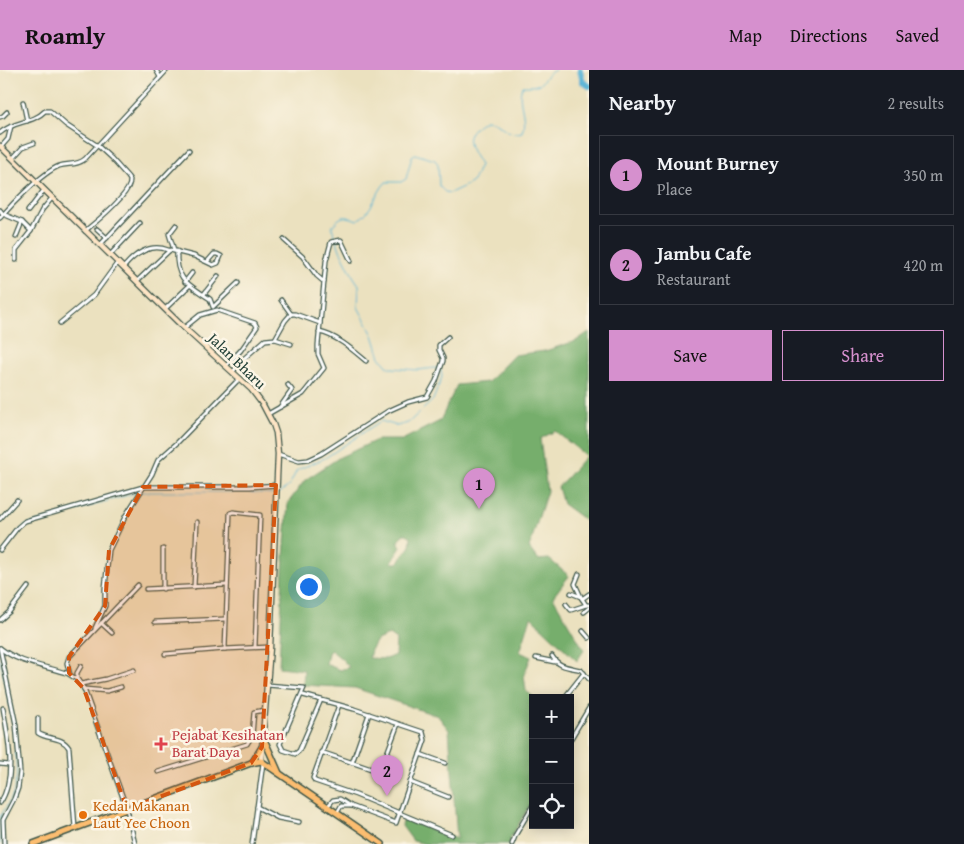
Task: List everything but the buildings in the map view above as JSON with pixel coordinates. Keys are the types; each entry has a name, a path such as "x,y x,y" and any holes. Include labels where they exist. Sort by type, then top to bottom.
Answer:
{"main road":[{"name":"Jalan Bharu","path":"1,147 184,328 240,378 257,396 268,414 276,434 278,454 270,647 262,762"},
{"path":"263,737 280,775"},
{"path":"251,763 262,747"},
{"path":"33,844 251,763 262,762 382,844"}],"street":[{"path":"156,70 160,77"},
{"path":"0,218 36,182 60,166 81,162 167,70"},
{"path":"23,102 27,121"},
{"path":"0,133 18,122 27,121 45,111 50,111 66,125 98,146 128,176 131,184 113,207 85,231"},
{"path":"0,117 7,112"},
{"path":"1,147 8,140 11,126"},
{"path":"13,158 23,147 34,143"},
{"path":"100,245 189,150"},
{"path":"28,211 44,190"},
{"path":"16,260 16,250 31,231 42,210 52,198"},
{"path":"0,210 3,214 22,222 31,231"},
{"path":"16,237 22,222"},
{"path":"110,255 140,223"},
{"path":"176,225 169,234 175,250 177,266 189,286 212,300 213,307"},
{"path":"97,230 107,238"},
{"path":"284,240 303,257 317,276 324,282"},
{"path":"268,414 303,394 323,370 318,351 319,332 330,244 337,240 351,262"},
{"path":"124,267 132,257 141,251 152,248 175,250 208,262"},
{"path":"137,281 168,250"},
{"path":"60,324 94,295 118,262"},
{"path":"186,282 192,273"},
{"path":"204,294 218,276"},
{"path":"211,311 238,283"},
{"path":"165,309 189,286"},
{"path":"280,300 291,314 320,323"},
{"path":"184,328 197,317 218,310 251,320 257,326 241,350 226,366"},
{"path":"275,339 281,326 291,314"},
{"path":"319,332 328,334 348,346 366,361"},
{"path":"278,454 302,462 321,454 364,428 375,418 403,404 427,397 435,385 444,358 439,350 439,345 448,337"},
{"path":"233,372 240,362 265,340 275,339 291,344"},
{"path":"100,622 105,606 109,550 159,458 177,443 240,378"},
{"path":"280,408 292,390 288,385"},
{"path":"0,550 18,527 25,522 141,490 276,488"},
{"path":"0,519 17,500"},
{"path":"225,649 230,512 259,513 261,518 255,647"},
{"path":"194,587 197,522"},
{"path":"163,588 164,549"},
{"path":"579,574 575,584 588,606"},
{"path":"70,675 68,657 138,585"},
{"path":"146,589 227,585"},
{"path":"0,620 9,612 28,587"},
{"path":"570,593 582,598"},
{"path":"582,598 589,594"},
{"path":"566,604 571,610 588,606"},
{"path":"584,612 588,606"},
{"path":"155,622 225,619"},
{"path":"100,622 112,633"},
{"path":"583,631 589,638"},
{"path":"165,654 270,647"},
{"path":"0,648 14,657 32,664 52,668 78,680"},
{"path":"0,648 16,725 20,772 18,788 3,820 4,844"},
{"path":"552,656 556,662"},
{"path":"536,658 556,662 568,668 578,669 589,679"},
{"path":"81,666 76,675 84,690 127,809 135,844"},
{"path":"81,684 106,679 134,670"},
{"path":"567,694 584,673"},
{"path":"267,685 303,687 304,689 280,744 283,750 291,753 295,754 299,751 322,700"},
{"path":"84,690 107,691 121,687"},
{"path":"302,695 369,714 424,733 425,740 396,823 350,806 340,799 334,800 327,807"},
{"path":"339,705 321,752 313,778 315,781 399,812 452,835"},
{"path":"0,803 9,781 7,731 2,708"},
{"path":"571,739 589,708"},
{"path":"158,772 247,744 252,736 254,712 265,710"},
{"path":"352,762 369,714"},
{"path":"38,718 38,733 61,740 69,748 75,828"},
{"path":"380,772 398,724"},
{"path":"321,752 395,777"},
{"path":"420,754 445,763"},
{"path":"252,844 262,762"},
{"path":"0,764 9,765"},
{"path":"410,782 448,797"},
{"path":"337,813 341,806 350,806"},
{"path":"258,807 278,818 299,822"},
{"path":"512,844 529,812"}],"highlighted area":[{"path":"276,485 262,747 251,763 127,809 84,689 69,673 69,657 105,606 109,550 143,487"}],"green space":[{"path":"589,332 589,523 563,504 558,487 586,456 555,431 540,439 547,491 529,548 538,560 549,559 569,576 553,597 584,650 577,661 531,617 520,652 531,657 524,675 526,691 530,694 529,807 511,837 509,844 426,844 413,841 402,826 403,819 457,839 449,730 438,716 355,688 303,685 304,670 279,667 288,503 305,480 340,457 377,440 402,440 440,421 457,385 488,382 514,355 545,351 576,341","holes":["403,534 407,534 411,538 410,546 398,563 391,563 401,547 398,541","389,635 396,640 395,655 386,659 369,658 377,640","331,650 343,660 349,667 340,670 326,664 328,653"]}],"waterway":[{"path":"278,494 289,486 297,470 325,458 381,421 397,426 408,423 433,400 442,377 441,370 435,368 418,370 392,368 387,366 380,357 373,335 358,307 359,285 340,250 332,227 340,218 349,217 357,220 362,217 370,208 386,182 401,182 406,179 412,156 415,154 435,160 438,164 439,186 445,192 450,193 469,184 473,181 480,165 470,145 469,135 472,130 485,120 496,123 507,131 522,132 524,120 520,97 522,86 540,84 555,70"},
{"path":"580,70 583,82 589,86"},
{"path":"0,557 21,529 27,525 138,492 246,492 274,494"},
{"path":"0,659 14,725 17,775 13,795 1,816 1,844"}],"place":[{"name":"Mount Burney","path":"479,509"},
{"name":"Pejabat Kesihatan Barat Daya","path":"161,744"},
{"name":"Jambu Cafe","path":"387,796"},
{"name":"Kedai Makanan Laut Yee Choon","path":"83,815"}]}
